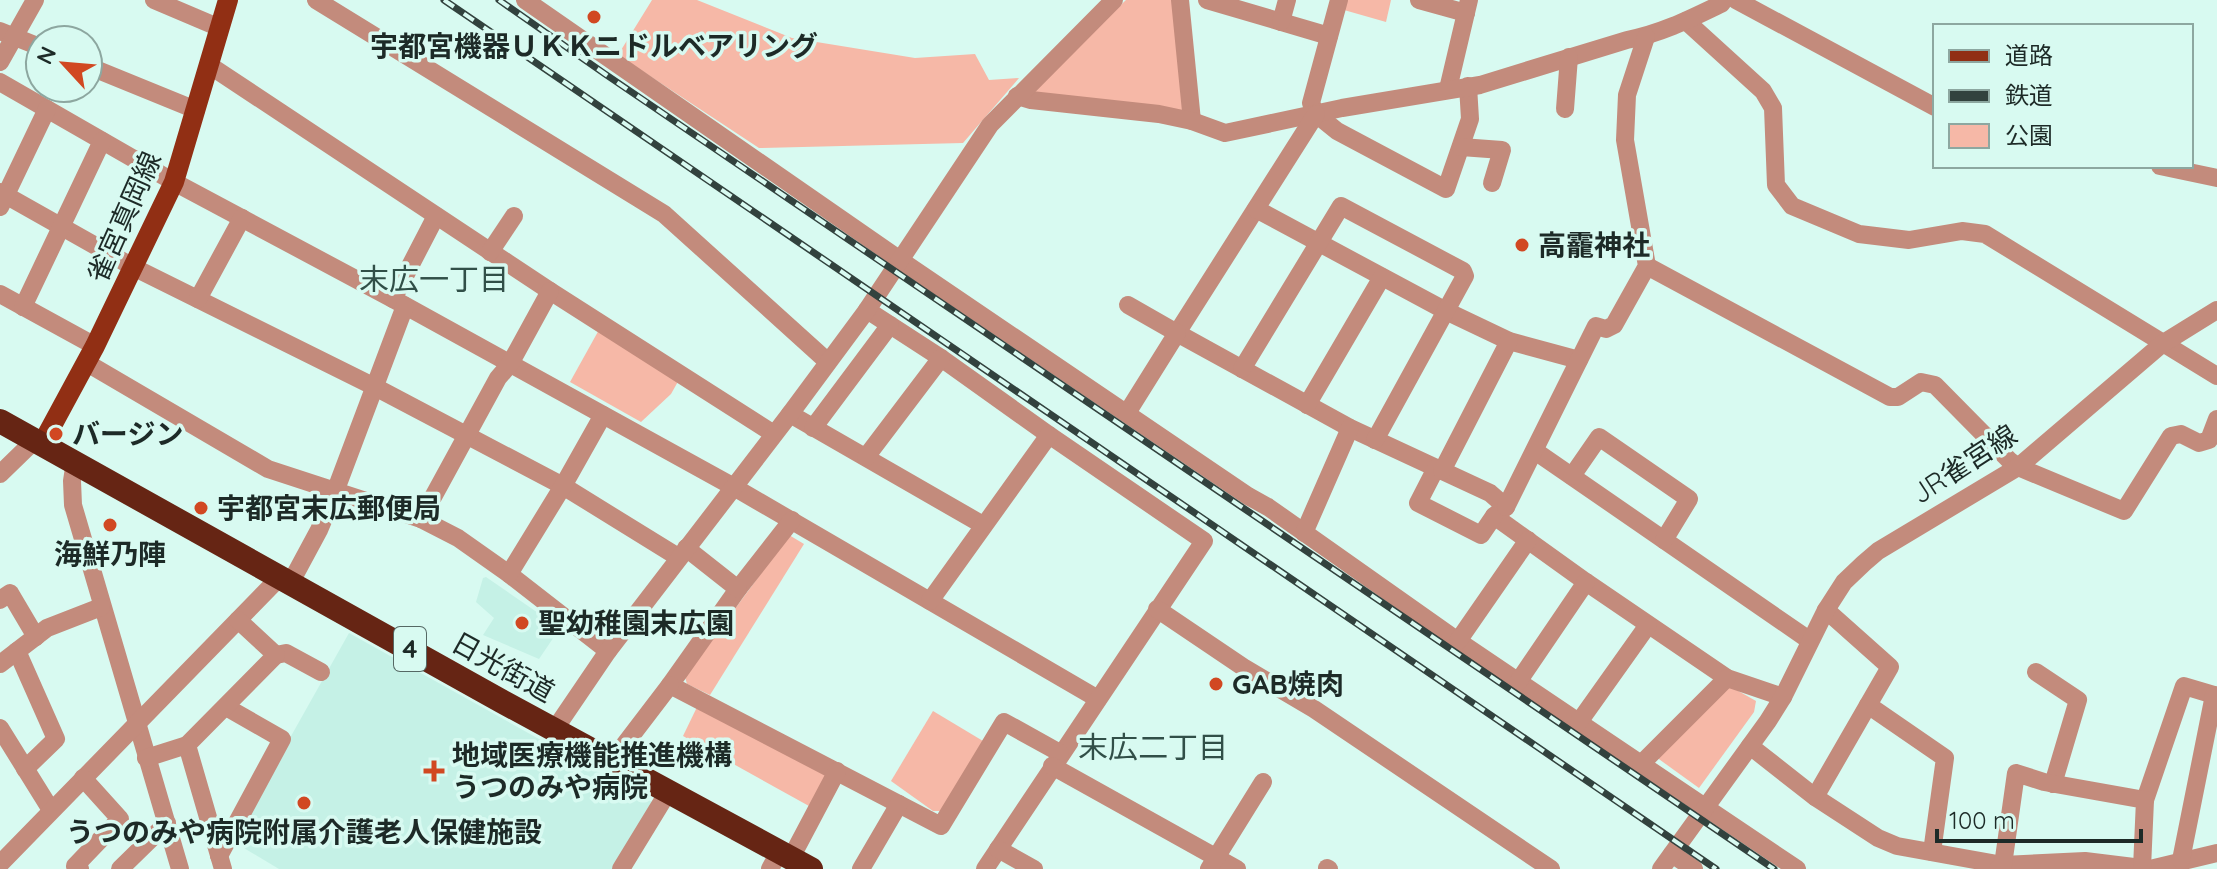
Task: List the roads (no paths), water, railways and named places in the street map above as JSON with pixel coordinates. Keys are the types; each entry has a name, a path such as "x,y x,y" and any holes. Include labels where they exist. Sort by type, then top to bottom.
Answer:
{"highway":[{"name":"4","path":"0,421 39,442"},
{"name":"日光街道","path":"39,442 788,862"}],"main road":[{"name":"雀宮真岡線","path":"39,442 91,355 174,182 228,0"}],"street":[{"path":"0,62 7,34 35,0"},
{"path":"154,0 220,28"},
{"path":"316,0 664,214 828,362"},
{"path":"525,0 900,260 1797,869"},
{"path":"555,729 608,651 867,310 990,125 1114,0"},
{"path":"1180,0 1192,121"},
{"path":"1207,0 1329,36"},
{"path":"1281,22 1287,0"},
{"path":"1339,0 1311,103 1316,114 1337,131 1446,189 1470,119 1468,86"},
{"path":"1419,0 1467,6 1448,89"},
{"path":"1017,96 1159,114 1192,121 1225,133 1480,85 1646,37 1686,21 1724,0"},
{"path":"1736,0 1933,106"},
{"path":"1686,21 1763,91 1773,108 1776,185 1792,206 1859,234 1909,240 1962,231 1985,234 2217,376"},
{"path":"1509,341 1418,503 1481,535 1500,511 1535,451 1596,326 1606,329 1614,325 1647,266 1625,140 1627,95 1646,37"},
{"path":"1565,109 1569,57"},
{"path":"209,65 490,252 774,434"},
{"path":"104,73 196,110"},
{"path":"0,82 174,182 732,486 1098,699"},
{"path":"47,109 2,198 563,486 682,552 738,589"},
{"path":"1127,413 1316,114"},
{"path":"23,307 102,141"},
{"path":"1461,147 1502,150 1492,183"},
{"path":"2170,168 2217,178"},
{"path":"1242,369 1341,206 1463,271 1465,276 1375,440"},
{"path":"1256,209 1446,311 1509,341 1579,360"},
{"path":"0,864 238,620 286,579 319,530 375,387 399,302 436,216"},
{"path":"490,252 514,216"},
{"path":"198,299 242,218"},
{"path":"1647,266 1890,397 1898,397 1921,382 1935,385 2018,467 2124,511 2171,436 2181,434 2199,443 2209,440 2217,419"},
{"path":"1307,405 1382,277"},
{"path":"421,519 498,378 510,364 550,291"},
{"path":"0,294 268,469 421,519 458,538 608,651"},
{"path":"1128,305 1350,428 1490,493 1500,511 1528,540 1586,582 1727,678 1783,697"},
{"path":"867,310 1204,541 985,869"},
{"name":"JR雀宮線","path":"1667,862 1783,697 1809,640 1844,582 1878,551 2018,467 2162,344 2217,310"},
{"path":"813,428 890,325"},
{"path":"866,457 941,358"},
{"path":"790,414 983,525"},
{"path":"509,574 603,415"},
{"path":"1304,533 1350,428"},
{"path":"930,601 1049,435"},
{"path":"1572,476 1599,437 1689,499 1664,540"},
{"path":"0,474 39,442"},
{"path":"1535,451 1809,640"},
{"path":"75,462 73,505 180,869"},
{"path":"612,761 792,520"},
{"path":"1458,641 1528,540"},
{"path":"1518,682 1586,582"},
{"path":"0,600 10,593 36,637"},
{"path":"0,664 47,628 101,607"},
{"path":"1157,609 1243,667 1314,709 1551,869"},
{"path":"1815,797 1890,667 1826,610"},
{"path":"238,620 276,655"},
{"path":"1579,722 1648,625"},
{"path":"17,651 56,739 25,769"},
{"path":"146,758 187,745 276,655 286,653 321,672"},
{"path":"2036,672 2078,700 2053,784"},
{"path":"1641,764 1727,678"},
{"path":"670,685 941,826 1004,722 1056,760 1213,863 1237,869"},
{"path":"2142,868 2145,800 2184,686 2216,696 2181,860"},
{"path":"1868,705 1945,758 1932,852"},
{"path":"221,862 282,739 226,707"},
{"path":"0,728 7,753 25,769 51,810"},
{"path":"187,745 221,862"},
{"path":"1750,746 1815,797 1878,838 1897,846 2004,868 2085,861 2150,869 2217,853"},
{"path":"788,862 837,771"},
{"path":"2004,868 2016,773 2053,784 2145,800"},
{"path":"80,869 75,866 120,819 83,778"},
{"path":"1213,863 1263,782"},
{"path":"621,869 668,792"},
{"path":"861,869 899,804"},
{"path":"120,869 167,823"},
{"path":"998,849 1034,869"},
{"path":"1667,862 1694,869"}],"railway":[{"path":"444,0 1716,869"},
{"path":"499,0 1774,869"}],"place":[{"name":"宇都宮機器ＵＫＫニドルベアリング","path":"594,17"},
{"name":"高靇神社","path":"1522,245"},
{"name":"バージン","path":"56,434"},
{"name":"宇都宮末広郵便局","path":"201,508"},
{"name":"海鮮乃陣","path":"110,525"},
{"name":"聖幼稚園末広園","path":"522,623"},
{"name":"GAB焼肉","path":"1216,684"},
{"name":"地域医療機能推進機構 うつのみや病院","path":"434,771"},
{"name":"うつのみや病院附属介護老人保健施設","path":"304,803"}],"district":[{"name":"末広一丁目","path":"434,280"},
{"name":"末広二丁目","path":"1153,748"}]}
